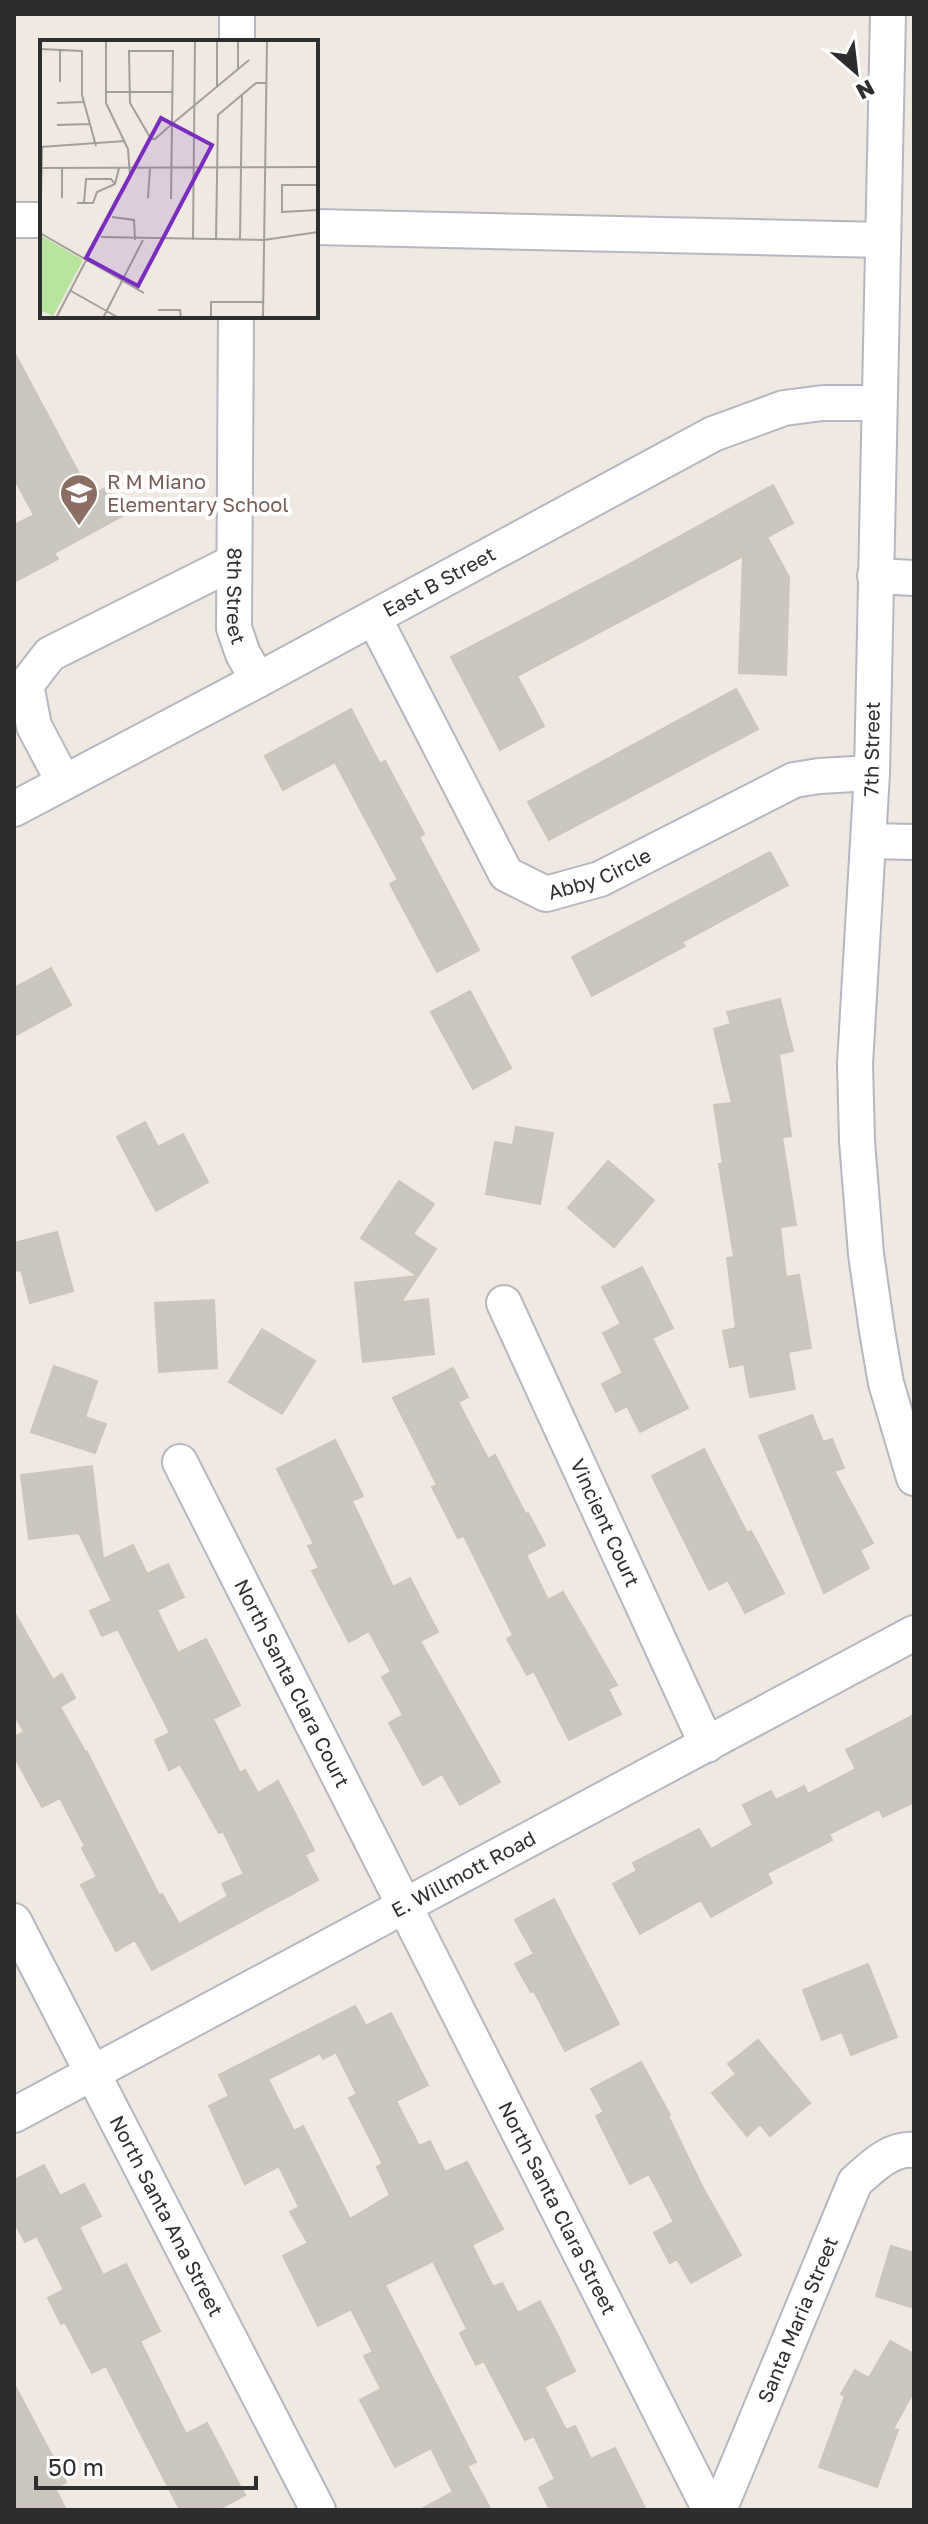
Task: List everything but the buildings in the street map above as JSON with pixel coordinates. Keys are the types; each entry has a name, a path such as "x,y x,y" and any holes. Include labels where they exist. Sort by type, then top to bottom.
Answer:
{"street":[{"path":"237,14 237,40"},
{"name":"7th Street","path":"888,14 872,773 855,1064 857,1141 866,1254 892,1405 914,1478"},
{"path":"14,220 40,220"},
{"path":"318,227 883,240"},
{"name":"8th Street","path":"236,318 234,628 243,654 258,680"},
{"name":"East B Street","path":"17,800 63,781 258,680 713,434 784,408 823,403 878,403"},
{"path":"63,781 34,726 26,685 50,654 234,562"},
{"path":"875,576 914,578"},
{"name":"Abby Circle","path":"374,618 506,874 546,894 600,879 794,780 872,773"},
{"path":"869,841 914,842"},
{"name":"Vincient Court","path":"504,1303 707,1745"},
{"name":"North Santa Clara Court","path":"180,1462 403,1906"},
{"name":"E. Willmott Road","path":"14,2115 914,1633"},
{"name":"North Santa Clara Street","path":"403,1906 710,2510"},
{"name":"North Santa Ana Street","path":"14,1921 318,2510"},
{"name":"Santa Maria Street","path":"719,2510 855,2182 877,2161 908,2150"}],"place":[{"name":"R M Miano Elementary School","path":"79,527"}]}
